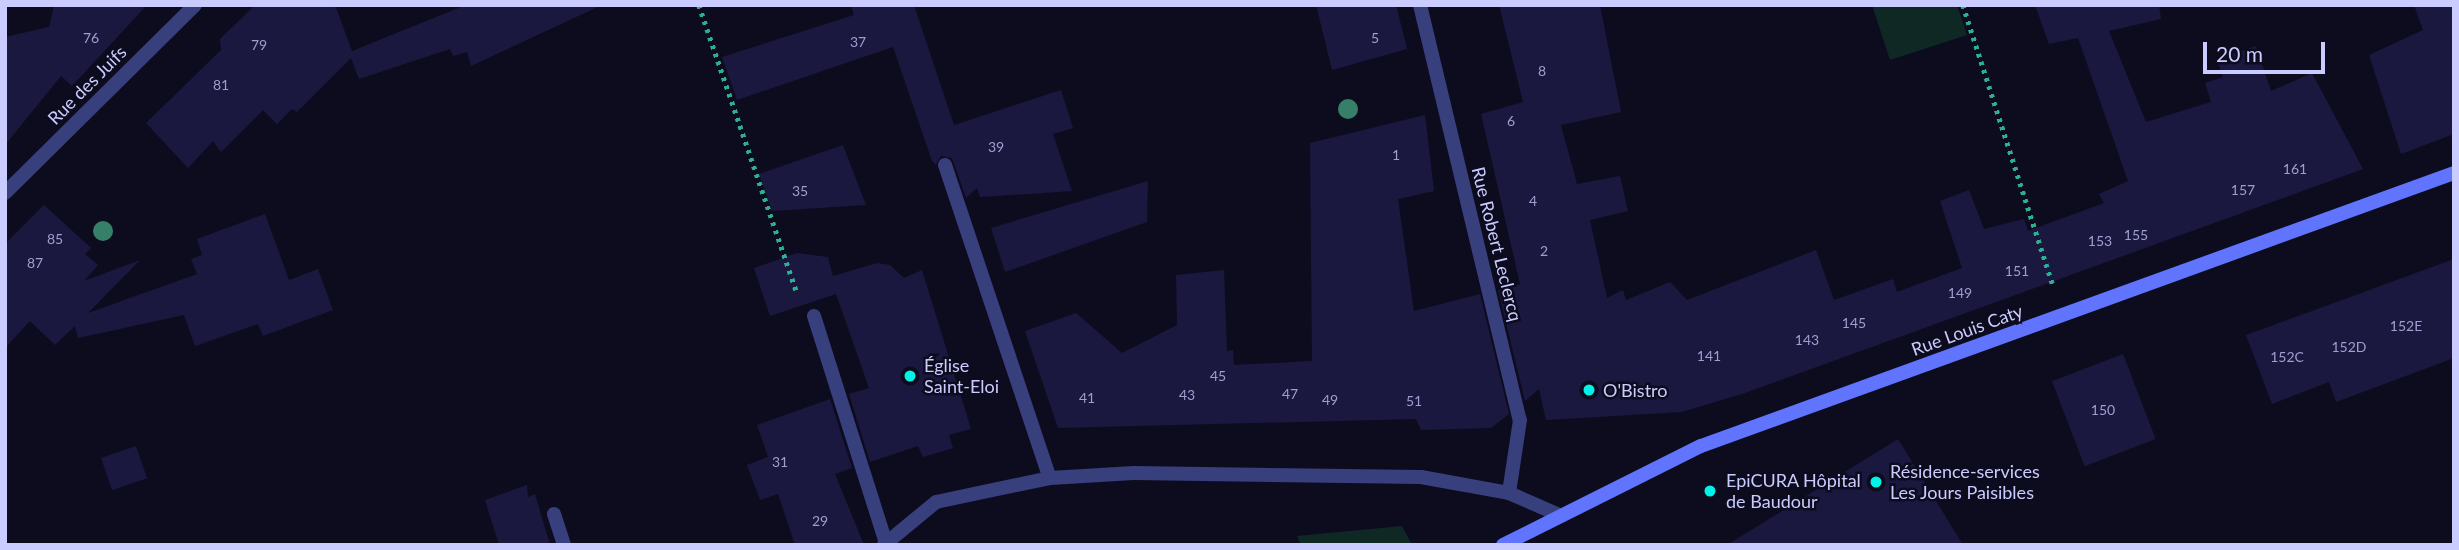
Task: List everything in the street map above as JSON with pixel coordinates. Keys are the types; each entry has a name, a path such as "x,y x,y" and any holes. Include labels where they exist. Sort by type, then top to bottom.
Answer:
{"main road":[{"name":"Rue Louis Caty","path":"1503,545 1557,514 1702,446 2454,173"}],"street":[{"name":"Rue des Juifs","path":"5,192 195,5"},
{"name":"Rue Robert Leclercq","path":"1420,5 1520,420 1509,493"},
{"path":"945,165 1050,478"},
{"path":"814,316 885,544 936,502 1050,478 1421,477 1509,493 1557,514"},
{"path":"554,514 564,545"}],"path":[{"path":"699,5 800,302 814,316"},
{"path":"1963,5 2062,315"}],"green space":[{"path":"1872,5 1957,5 1967,35 1890,60"},
{"path":"1402,526 1412,545 1301,545 1297,536"}],"building":[{"path":"54,5 147,5 72,86 61,76 5,145 5,37 49,27"},
{"path":"255,5 335,5 352,51 466,5 602,5 471,66 467,52 453,56 450,49 359,79 351,58 297,112 292,109 277,124 263,110 221,152 213,141 188,168 146,123 221,50 220,39"},
{"path":"851,5 914,5 954,125 1061,90 1073,128 1053,134 1072,191 980,197 977,188 966,198 952,158 941,156 936,165 932,161 893,47 737,100 722,57 854,15"},
{"path":"1316,5 1396,5 1407,49 1332,70"},
{"path":"1499,5 1600,5 1621,112 1561,125 1577,184 1620,176 1628,211 1590,220 1607,298 1623,290 1626,300 1670,282 1687,300 1816,250 1834,300 1893,279 1897,292 1962,268 1940,201 1969,190 1984,229 2024,219 2028,231 2104,203 2099,194 2128,181 2078,38 2049,44 2035,5 2159,5 2161,19 2109,31 2146,122 2211,102 2205,83 2223,77 2217,59 2256,46 2271,91 2312,73 2363,169 1745,393 1682,412 1546,420 1539,389 1525,401 1498,290 1520,284 1481,114 1523,102"},
{"path":"2414,5 2454,5 2454,134 2401,154 2369,55 2423,30"},
{"path":"1425,115 1434,191 1398,199 1414,311 1480,294 1509,414 1491,428 1421,430 1416,419 1058,428 1025,331 1076,313 1122,353 1177,325 1176,275 1224,270 1227,351 1233,350 1234,365 1312,361 1310,143"},
{"path":"843,145 866,205 772,211 759,174"},
{"path":"1148,181 1147,222 1005,272 991,228"},
{"path":"44,205 91,248 85,254 98,265 84,281 140,260 88,313 197,274 191,259 202,255 197,239 265,214 289,280 318,269 333,310 263,336 258,324 195,346 184,315 78,338 75,326 55,345 30,321 5,348 5,244"},
{"name":"Église Saint-Eloi","path":"797,253 828,257 833,276 877,263 890,265 904,278 922,270 971,429 949,435 953,448 923,457 918,446 870,462 849,394 869,388 836,294 770,316 754,268"},
{"path":"2454,259 2454,358 2336,402 2329,382 2272,404 2246,335"},
{"path":"2123,354 2156,439 2085,466 2052,381"},
{"path":"830,399 852,468 835,474 864,545 795,545 778,494 760,500 747,465 768,457 757,425"},
{"name":"Résidence-services Les Jours Paisibles","path":"1898,439 1963,545 1727,545"},
{"path":"136,446 147,478 112,490 101,458"},
{"path":"527,485 528,497 535,494 550,545 499,545 485,500"}],"place":[{"name":"Église Saint-Eloi","path":"910,376"},
{"name":"O'Bistro","path":"1589,390"},
{"name":"Résidence-services Les Jours Paisibles","path":"1876,482"},
{"name":"EpiCURA Hôpital de Baudour","path":"1710,491"}]}
